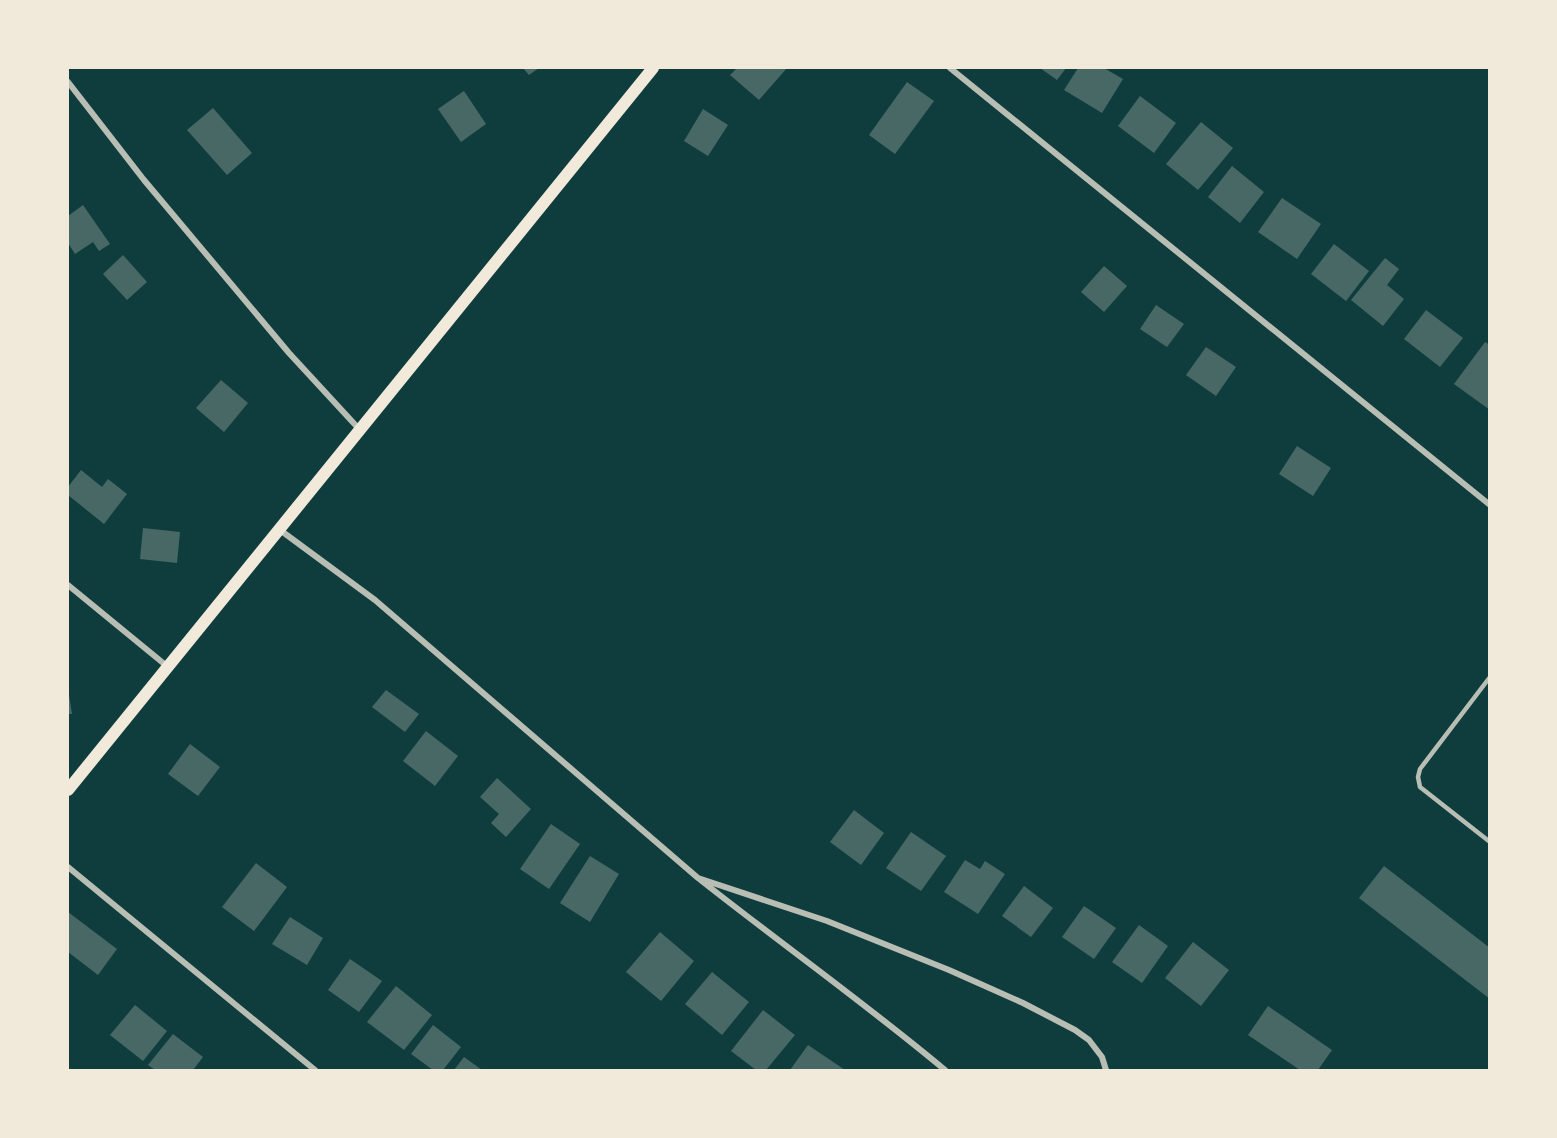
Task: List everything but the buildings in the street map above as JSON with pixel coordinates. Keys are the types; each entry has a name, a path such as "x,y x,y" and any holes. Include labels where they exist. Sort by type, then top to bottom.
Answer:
{"main road":[{"path":"68,790 653,68"}],"street":[{"path":"950,68 1490,505"},
{"path":"68,82 167,207 289,352 360,430"},
{"path":"280,530 375,600 698,878 783,946 879,1014 945,1071"},
{"path":"68,585 168,668"},
{"path":"68,867 315,1071"},
{"path":"698,878 827,921 949,970 1023,1003 1075,1030 1089,1041 1102,1057 1106,1071"}],"lane":[{"path":"1490,677 1420,769 1418,777 1420,787 1490,842"}]}
